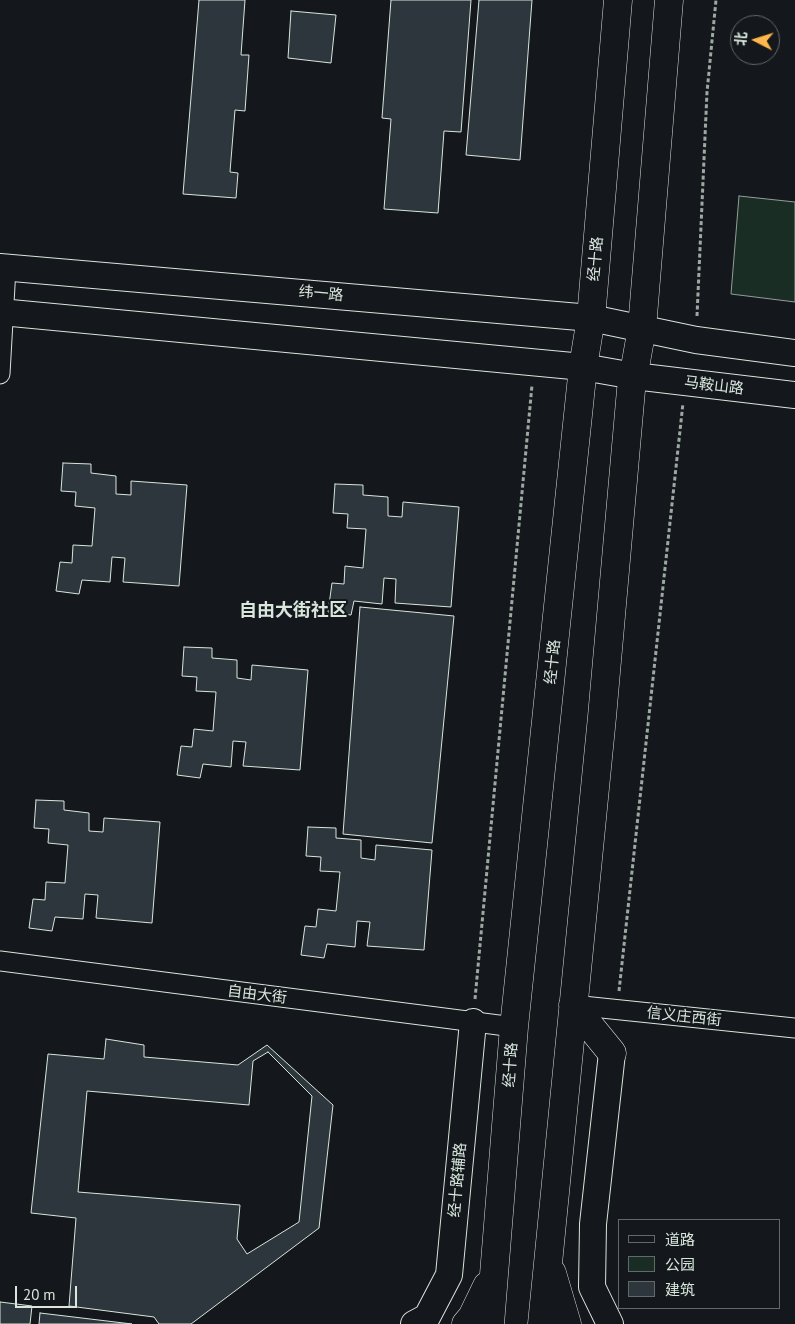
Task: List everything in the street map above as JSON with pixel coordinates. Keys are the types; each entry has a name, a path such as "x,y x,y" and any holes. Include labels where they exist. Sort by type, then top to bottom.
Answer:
{"highway":[{"name":"经十路","path":"490,1324 514,1027 583,367 591,318 618,0"},
{"path":"542,1324 547,1254 634,376 642,328 669,0"},
{"path":"573,1005 612,1053"},
{"path":"547,1254 567,1324"},
{"path":"466,1324 482,1299 495,1264"}],"main road":[{"name":"纬一路","path":"3,267 591,318 642,328"},
{"path":"2,312 583,367 634,376"},
{"path":"642,328 696,340 795,353"},
{"name":"马鞍山路","path":"634,376 795,395"},
{"name":"经十路辅路","path":"414,1324 427,1316 449,1275 473,1022"},
{"path":"610,1324 592,1287 594,1224 612,1053"}],"street":[{"path":"0,374 3,267"},
{"name":"自由大街","path":"0,961 514,1027"},
{"name":"信义庄西街","path":"573,1005 795,1028"}],"path":[{"path":"696,340 706,92 716,0"},
{"path":"473,1022 533,362"},
{"path":"617,1010 685,382"}],"green space":[{"path":"739,196 795,202 795,302 731,294"}],"building":[{"path":"199,0 245,0 241,55 249,55 245,111 235,110 230,172 238,173 236,198 183,194"},
{"path":"391,0 471,0 461,132 444,131 438,213 384,209 391,119 382,118"},
{"path":"479,0 532,0 520,160 466,155"},
{"path":"291,11 336,15 331,63 288,58"},
{"path":"63,463 91,464 91,473 116,476 116,494 131,495 131,481 187,485 179,586 123,582 125,558 112,557 110,582 82,580 79,594 56,591 60,562 72,563 73,545 92,546 95,508 75,506 76,492 61,491"},
{"path":"335,484 363,485 363,495 388,497 388,516 402,517 403,502 459,507 451,607 395,603 396,579 384,578 382,604 354,601 351,615 328,612 332,583 344,584 345,566 363,568 366,529 347,528 348,514 333,513"},
{"path":"360,607 454,616 432,843 343,834"},
{"path":"184,647 212,648 212,658 237,660 237,678 251,680 252,665 308,670 300,770 243,766 246,742 233,741 231,767 203,764 200,778 177,775 181,746 192,747 194,729 213,731 216,692 196,691 197,677 182,676"},
{"path":"36,800 64,801 64,810 89,813 89,831 103,832 104,818 160,822 152,923 96,918 98,895 85,894 83,919 55,917 52,931 29,928 33,899 45,900 46,882 65,883 68,845 48,843 49,829 34,828"},
{"path":"308,827 336,828 336,838 361,840 361,858 375,860 376,845 432,850 424,950 367,946 370,922 357,921 355,947 327,944 324,958 301,955 305,926 316,927 318,909 336,911 340,872 320,871 321,857 306,856"},
{"path":"106,1039 144,1045 144,1057 238,1065 267,1045 333,1105 319,1228 191,1324 159,1324 154,1317 69,1306 76,1218 31,1213 48,1054 104,1059"},
{"path":"268,1052 312,1096 299,1222 247,1254 237,1239 240,1205 78,1192 87,1091 249,1105 253,1061"},
{"path":"0,1302 32,1306 30,1324 0,1324"},
{"path":"40,1313 132,1324 39,1324"}],"district":[{"name":"自由大街社区","path":"293,611"}]}
